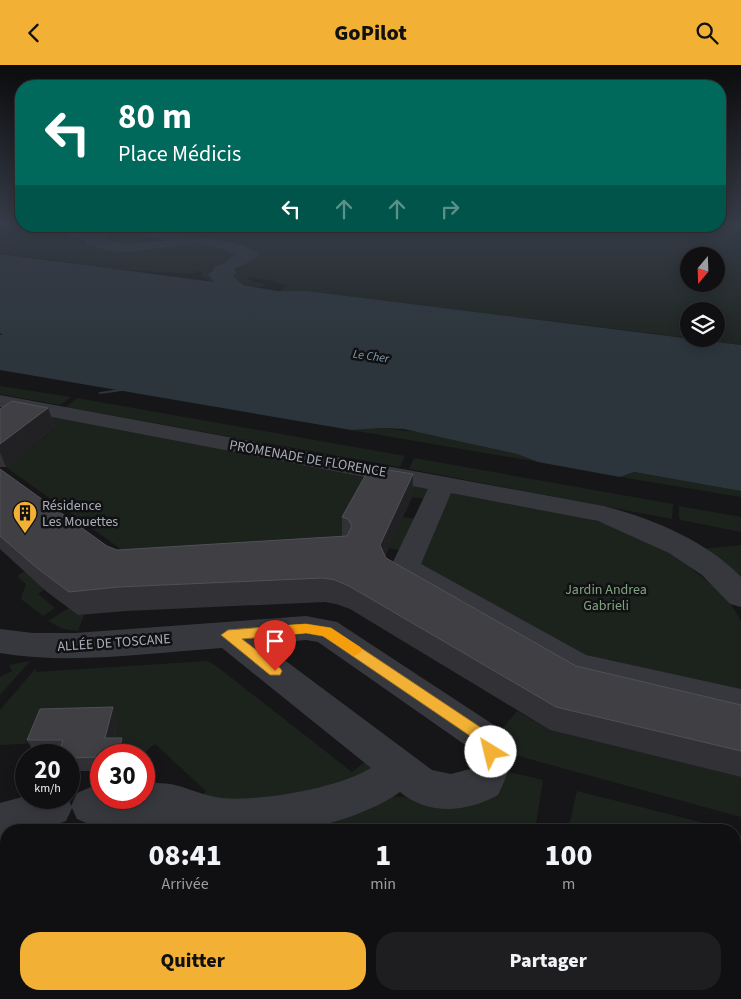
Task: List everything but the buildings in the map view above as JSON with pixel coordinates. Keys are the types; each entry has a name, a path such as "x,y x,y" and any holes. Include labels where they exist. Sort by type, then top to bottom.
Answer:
{"street":[{"name":"PROMENADE DE FLORENCE","path":"0,401 553,504 624,521 649,531 701,561 720,575 741,596"},
{"path":"0,423 25,406"},
{"path":"443,483 395,561 411,572 578,666 741,704"},
{"name":"ALLÉE DE TOSCANE","path":"0,641 33,646 75,646 306,629 326,631 490,743 492,763 484,782 464,792 450,793 434,790 418,783 228,635"},
{"path":"155,802 172,802 206,813 237,819 308,808 344,799 374,787 400,770"},
{"path":"1,824 5,821 48,809"},
{"path":"139,809 164,824"}],"green space":[{"path":"119,270 680,270 680,293 725,293 725,270 741,270 741,345 725,343 725,302 680,302 680,337 307,291 280,291 287,285 252,278 248,278 254,282 265,284 262,287 209,281 201,276 202,271 194,271 194,274"},
{"path":"0,386 71,397 60,405 0,394"},
{"path":"77,398 405,456 400,467 66,407"},
{"path":"21,410 435,488 430,500 412,497 340,544 129,555 6,467 55,429 0,428"},
{"path":"383,428 426,433 517,454 538,462 351,430"},
{"path":"414,458 673,504 672,519 409,469"},
{"path":"634,472 741,491 741,497 620,477"},
{"name":"Jardin Andrea Gabrieli","path":"446,491 575,515 606,524 672,553 717,589 734,609 741,622 741,698 580,661 416,567"},
{"path":"679,506 741,517 741,532 681,520 679,517"},
{"path":"403,517 417,519 403,551 389,548"},
{"path":"741,545 741,580 702,549"},
{"path":"25,571 45,589 38,594 55,608 43,616 21,599 26,584 17,576"},
{"path":"69,608 78,615 84,615 78,631 63,629 48,621"},
{"path":"30,661 0,695 0,677 12,671 9,665"},
{"path":"207,661 215,665 352,772 371,757 376,763 363,783 256,807 195,801 206,791 155,744 112,744 118,721 113,712 101,712 38,743 0,745 0,710 36,668 36,672"},
{"path":"517,711 550,730 741,777 741,817 500,751 499,733"},
{"path":"501,770 543,780 536,824 240,824 385,796 403,797 431,805"},
{"path":"577,791 708,824 569,824"}],"water":[{"name":"Le Cher","path":"0,270 119,270 214,282 208,274 214,270 234,270 237,272 233,276 243,285 277,291 307,291 680,337 680,347 725,347 725,343 741,345 741,491 634,472 620,477 538,462 517,454 404,429 351,430 0,370 0,335 3,335 0,333"}],"waterway":[{"path":"100,393 120,390"}],"slow traffic":[{"path":"288,630 326,631 355,651"}],"place":[{"name":"Résidence Les Mouettes","path":"25,534"}],"route":[{"path":"275,671 228,635 306,629 326,631 484,738 490,743 491,752"}]}
